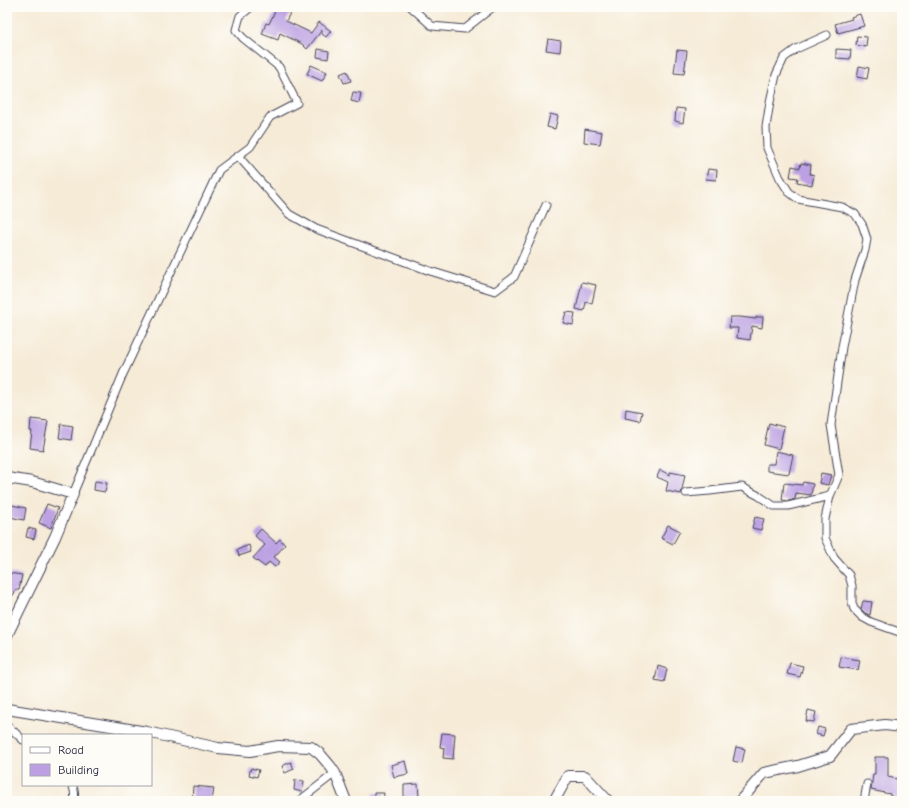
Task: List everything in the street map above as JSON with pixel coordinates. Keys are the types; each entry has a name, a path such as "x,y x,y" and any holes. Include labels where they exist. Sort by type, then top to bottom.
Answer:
{"main road":[{"path":"7,478 32,482 73,494 55,537 7,635"},
{"path":"7,709 147,732 218,748 250,751 278,746 311,747 320,754 335,773 346,801"},
{"path":"740,801 764,773 798,766 830,756 851,729 885,725 902,727"},
{"path":"554,801 568,776 585,776 608,801"}],"street":[{"path":"73,494 123,374 218,170 250,147 270,117 297,103 279,67 243,38 236,30 240,16 251,7"},
{"path":"411,7 432,26 465,30 493,7"},
{"path":"827,35 796,50 784,58 776,75 766,127 767,148 780,178 789,192 798,199 842,207 855,214 862,224 867,240 855,280 842,347 831,425 840,475 830,496 825,519 825,538 834,558 850,575 852,586 852,603 854,609 862,617 871,622 902,633"},
{"path":"238,156 289,214 316,229 430,271 495,291 514,277 546,205"},
{"path":"686,493 742,487 774,506 788,506 830,496"},
{"path":"7,725 22,739"},
{"path":"299,801 335,773"},
{"path":"864,801 867,784"},
{"path":"72,786 75,796 74,801"}],"building":[{"path":"277,7 290,13 286,21 311,33 319,22 331,31 326,37 322,34 322,30 307,49 302,44 280,33 278,40 262,34 266,23 269,24"},
{"path":"860,14 864,26 838,33 835,24 852,19 851,17"},
{"path":"857,36 867,37 866,47 856,45"},
{"path":"548,39 561,41 560,52 546,50"},
{"path":"318,49 329,51 328,59 317,57"},
{"path":"836,49 851,50 850,59 836,58"},
{"path":"677,50 687,51 684,74 674,73"},
{"path":"311,65 327,72 322,81 307,74"},
{"path":"859,66 869,68 867,79 857,77"},
{"path":"347,71 351,81 344,83 340,74"},
{"path":"353,92 361,93 359,103 351,101"},
{"path":"676,108 685,109 683,123 675,121"},
{"path":"550,114 558,116 555,129 547,127"},
{"path":"585,129 602,132 600,144 584,142"},
{"path":"801,163 811,165 810,174 814,175 812,185 797,182 798,178 790,177 792,166 800,168"},
{"path":"708,169 717,170 716,180 706,179"},
{"path":"582,282 596,285 592,303 586,302 584,311 576,309"},
{"path":"566,312 575,313 573,325 563,323"},
{"path":"730,317 756,319 756,317 763,317 762,328 752,326 750,340 737,338 738,328 729,328"},
{"path":"626,409 642,412 640,421 625,418"},
{"path":"31,419 48,421 43,450 30,448 32,431 30,431"},
{"path":"769,423 784,427 779,449 764,445"},
{"path":"61,424 73,426 71,440 59,438"},
{"path":"776,451 793,455 789,474 767,471 767,464 774,464"},
{"path":"660,470 670,475 670,472 685,475 681,494 666,491 668,482 657,477"},
{"path":"821,473 831,475 828,485 819,483"},
{"path":"95,481 107,483 105,492 94,490"},
{"path":"803,482 813,484 811,495 796,493 795,499 789,501 782,500 784,483 802,485"},
{"path":"47,504 58,508 51,528 39,523"},
{"path":"12,505 26,508 24,520 10,517"},
{"path":"755,517 764,519 761,530 752,528"},
{"path":"668,525 680,531 673,544 661,538"},
{"path":"28,528 36,530 34,539 26,537"},
{"path":"261,529 276,543 280,539 285,545 274,557 280,562 275,567 269,562 265,567 253,558 265,545 255,536"},
{"path":"249,545 251,552 239,556 237,550"},
{"path":"8,573 22,575 19,590 15,590 14,595 7,593"},
{"path":"863,601 872,602 870,615 861,609"},
{"path":"841,657 860,660 858,670 839,667"},
{"path":"790,663 803,666 800,677 787,674"},
{"path":"658,666 667,669 664,682 655,680"},
{"path":"808,710 816,712 814,722 806,721"},
{"path":"818,727 825,729 823,736 816,734"},
{"path":"442,733 455,734 453,759 443,758 444,748 440,747"},
{"path":"736,747 745,749 742,763 733,761"},
{"path":"875,757 888,757 888,777 902,780 899,798 890,796 890,794 871,790 873,774 875,774"},
{"path":"405,761 408,774 394,777 391,765"},
{"path":"291,762 294,769 285,773 282,766"},
{"path":"251,768 259,770 257,777 249,775"},
{"path":"295,780 304,781 302,792 294,790"},
{"path":"418,784 419,797 404,798 404,785"},
{"path":"193,786 214,788 212,801 192,801"},
{"path":"374,793 384,793 383,801 374,801"}]}
